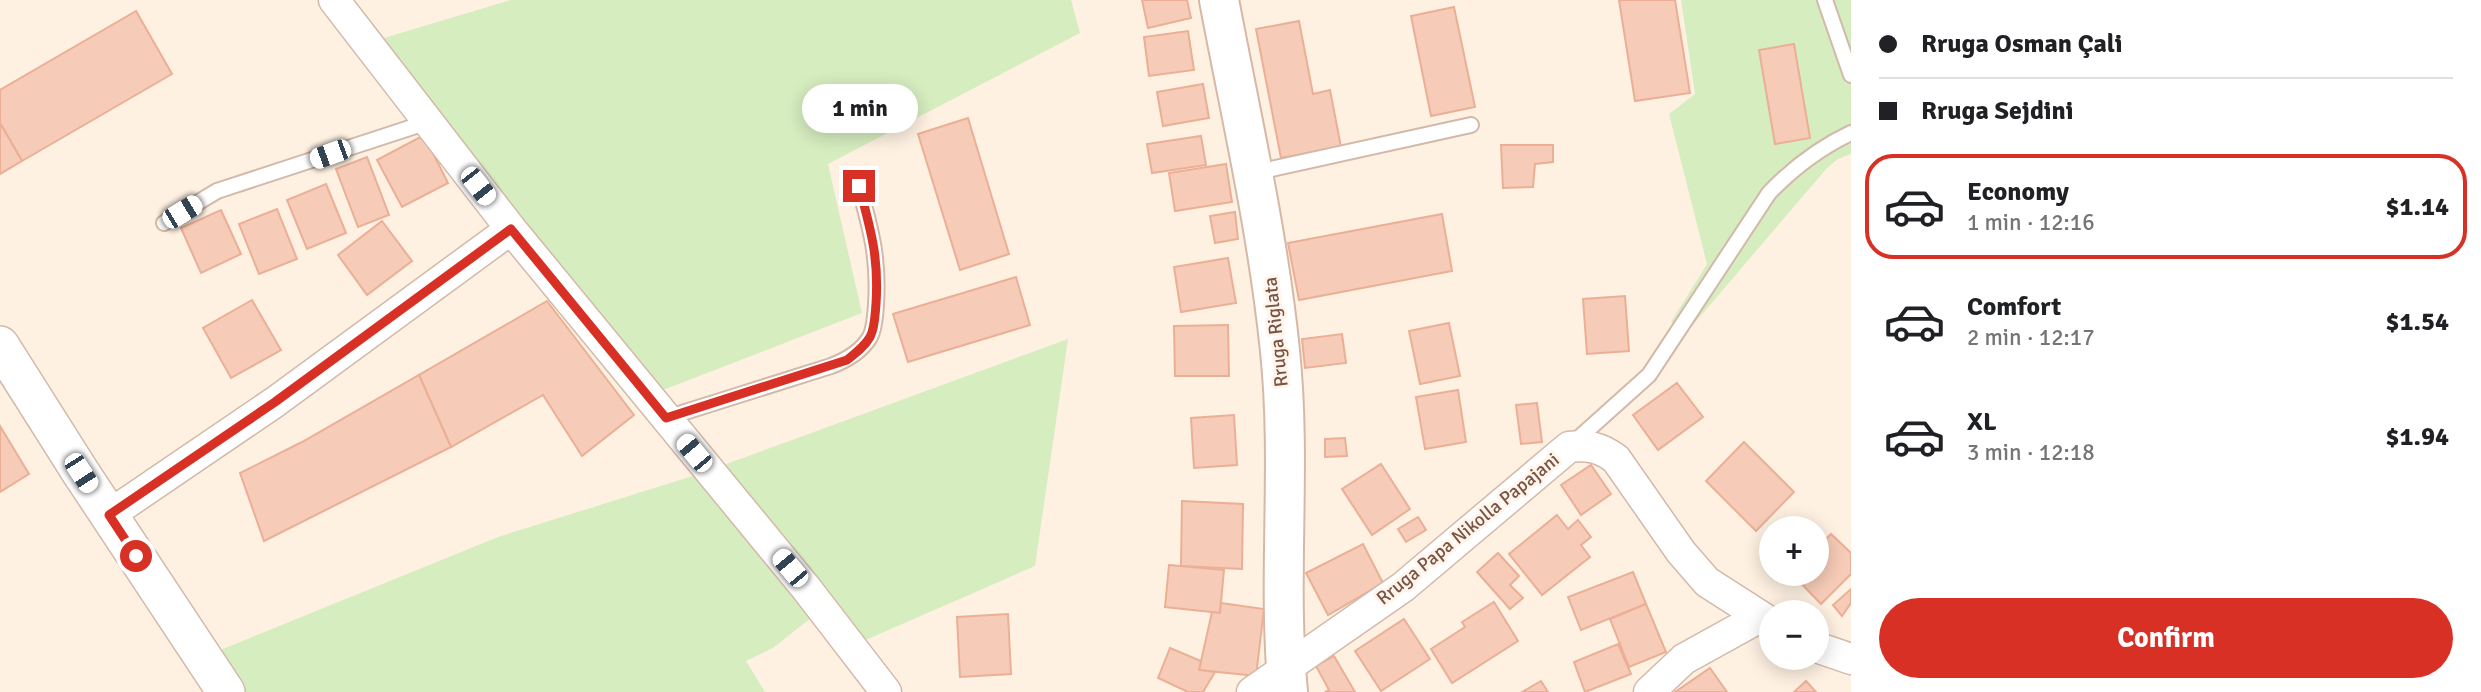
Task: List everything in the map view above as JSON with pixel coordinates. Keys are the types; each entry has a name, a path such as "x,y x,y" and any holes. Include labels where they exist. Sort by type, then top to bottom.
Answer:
{"main road":[{"name":"Rruga Riglata","path":"1219,0 1268,260 1280,352 1285,435 1287,680"}],"street":[{"path":"334,0 511,229 806,587 886,692"},
{"path":"109,515 275,402 511,229"},
{"path":"0,345 226,692"},
{"name":"Rruga Papa Nikolla Papajani","path":"1252,692 1287,680 1403,587 1569,447 1588,445 1604,450 1616,459 1681,552 1707,582 1759,615"},
{"name":"Rruga Papa Nikolla Papajani","path":"1649,692 1684,659 1759,623"},
{"path":"1829,651 1851,659"}],"lane":[{"path":"1825,0 1851,75"},
{"path":"164,223 217,191 428,122"},
{"path":"1251,173 1471,125"},
{"path":"1569,447 1649,375 1769,193 1793,169 1823,146 1851,133"},
{"path":"666,418 831,366 847,360 862,348 872,334 877,271 875,246 859,186"}],"green space":[{"path":"511,0 1071,0 1080,33 828,164 862,313 663,390 377,40"},
{"path":"1681,0 1851,0 1851,154 1838,159 1827,168 1686,333 1671,322 1707,264 1669,114 1695,94"},
{"path":"1068,339 1035,566 861,642 831,602 773,648 746,661 765,692 225,692 203,657 498,537 699,474"}],"building":[{"path":"1142,0 1187,0 1191,18 1148,28"},
{"path":"1619,0 1675,0 1690,93 1635,101"},
{"path":"1454,7 1475,107 1431,116 1411,16"},
{"path":"136,11 172,74 22,161 0,123 0,90"},
{"path":"1299,21 1313,94 1330,90 1341,147 1281,158 1256,29"},
{"path":"1188,31 1194,70 1149,76 1144,37"},
{"path":"1794,44 1810,138 1775,144 1759,50"},
{"path":"1203,84 1209,118 1163,126 1157,92"},
{"path":"968,118 1009,254 960,270 918,134"},
{"path":"0,123 22,161 0,174"},
{"path":"424,135 448,183 402,207 377,160"},
{"path":"1201,136 1206,165 1152,173 1147,144"},
{"path":"1501,145 1553,145 1553,162 1535,164 1533,187 1503,188"},
{"path":"367,157 389,215 358,227 336,169"},
{"path":"1226,164 1232,202 1175,211 1169,173"},
{"path":"326,184 346,233 307,249 287,200"},
{"path":"277,209 297,259 259,274 239,224"},
{"path":"221,210 241,254 201,273 181,228"},
{"path":"1235,212 1238,239 1215,243 1210,216"},
{"path":"1442,214 1452,271 1299,300 1288,243"},
{"path":"382,221 412,261 367,295 338,255"},
{"path":"1228,258 1236,303 1181,312 1174,267"},
{"path":"1016,277 1030,325 908,362 893,314"},
{"path":"1625,296 1629,351 1587,354 1583,299"},
{"path":"252,300 281,350 231,378 203,328"},
{"path":"547,301 634,415 582,456 543,395 451,447 419,375"},
{"path":"1449,323 1460,376 1420,384 1409,331"},
{"path":"1228,325 1229,376 1175,376 1174,326"},
{"path":"1342,334 1346,363 1305,368 1302,339"},
{"path":"419,375 451,447 264,541 240,473 302,442"},
{"path":"1677,383 1703,417 1658,450 1633,415"},
{"path":"1458,390 1466,442 1425,449 1416,397"},
{"path":"1537,403 1542,442 1521,444 1516,405"},
{"path":"1234,415 1237,465 1194,468 1191,418"},
{"path":"0,426 29,474 0,492"},
{"path":"1345,438 1347,456 1325,457 1325,439"},
{"path":"1744,442 1794,492 1771,516 1759,516 1759,528 1756,531 1706,481"},
{"path":"1381,464 1410,509 1372,535 1342,489"},
{"path":"1591,465 1611,494 1581,515 1561,485"},
{"path":"1182,501 1243,504 1242,569 1181,566"},
{"path":"1557,515 1568,529 1578,520 1591,537 1581,545 1590,557 1542,595 1509,554"},
{"path":"1418,517 1426,530 1406,542 1398,529"},
{"path":"1831,534 1851,553 1851,574 1825,600 1817,600 1804,586 1829,586"},
{"path":"1363,544 1383,583 1328,615 1306,573"},
{"path":"1498,553 1519,576 1510,585 1523,598 1510,609 1477,572"},
{"path":"1169,565 1224,570 1220,613 1165,607"},
{"path":"1633,572 1646,604 1581,630 1568,597"},
{"path":"1851,589 1851,603 1842,616 1833,605"},
{"path":"1494,602 1518,641 1452,683 1431,649 1465,627 1462,622"},
{"path":"1221,603 1264,609 1256,676 1199,670 1212,612 1220,613"},
{"path":"1646,604 1666,652 1629,667 1610,619"},
{"path":"1008,614 1011,674 960,677 957,617"},
{"path":"1404,619 1430,659 1381,691 1355,651"},
{"path":"1618,644 1631,674 1585,692 1574,662"},
{"path":"1170,648 1201,661 1199,670 1215,672 1203,692 1188,692 1158,678"},
{"path":"1334,656 1355,692 1325,692 1329,690 1316,666"},
{"path":"1710,668 1727,692 1675,692"},
{"path":"1541,681 1548,692 1522,692"},
{"path":"1806,681 1816,692 1794,692"}],"route":[{"path":"136,556 109,515 275,402 511,229 666,418 847,360 862,348 872,334 875,317 875,246 859,186"}]}
